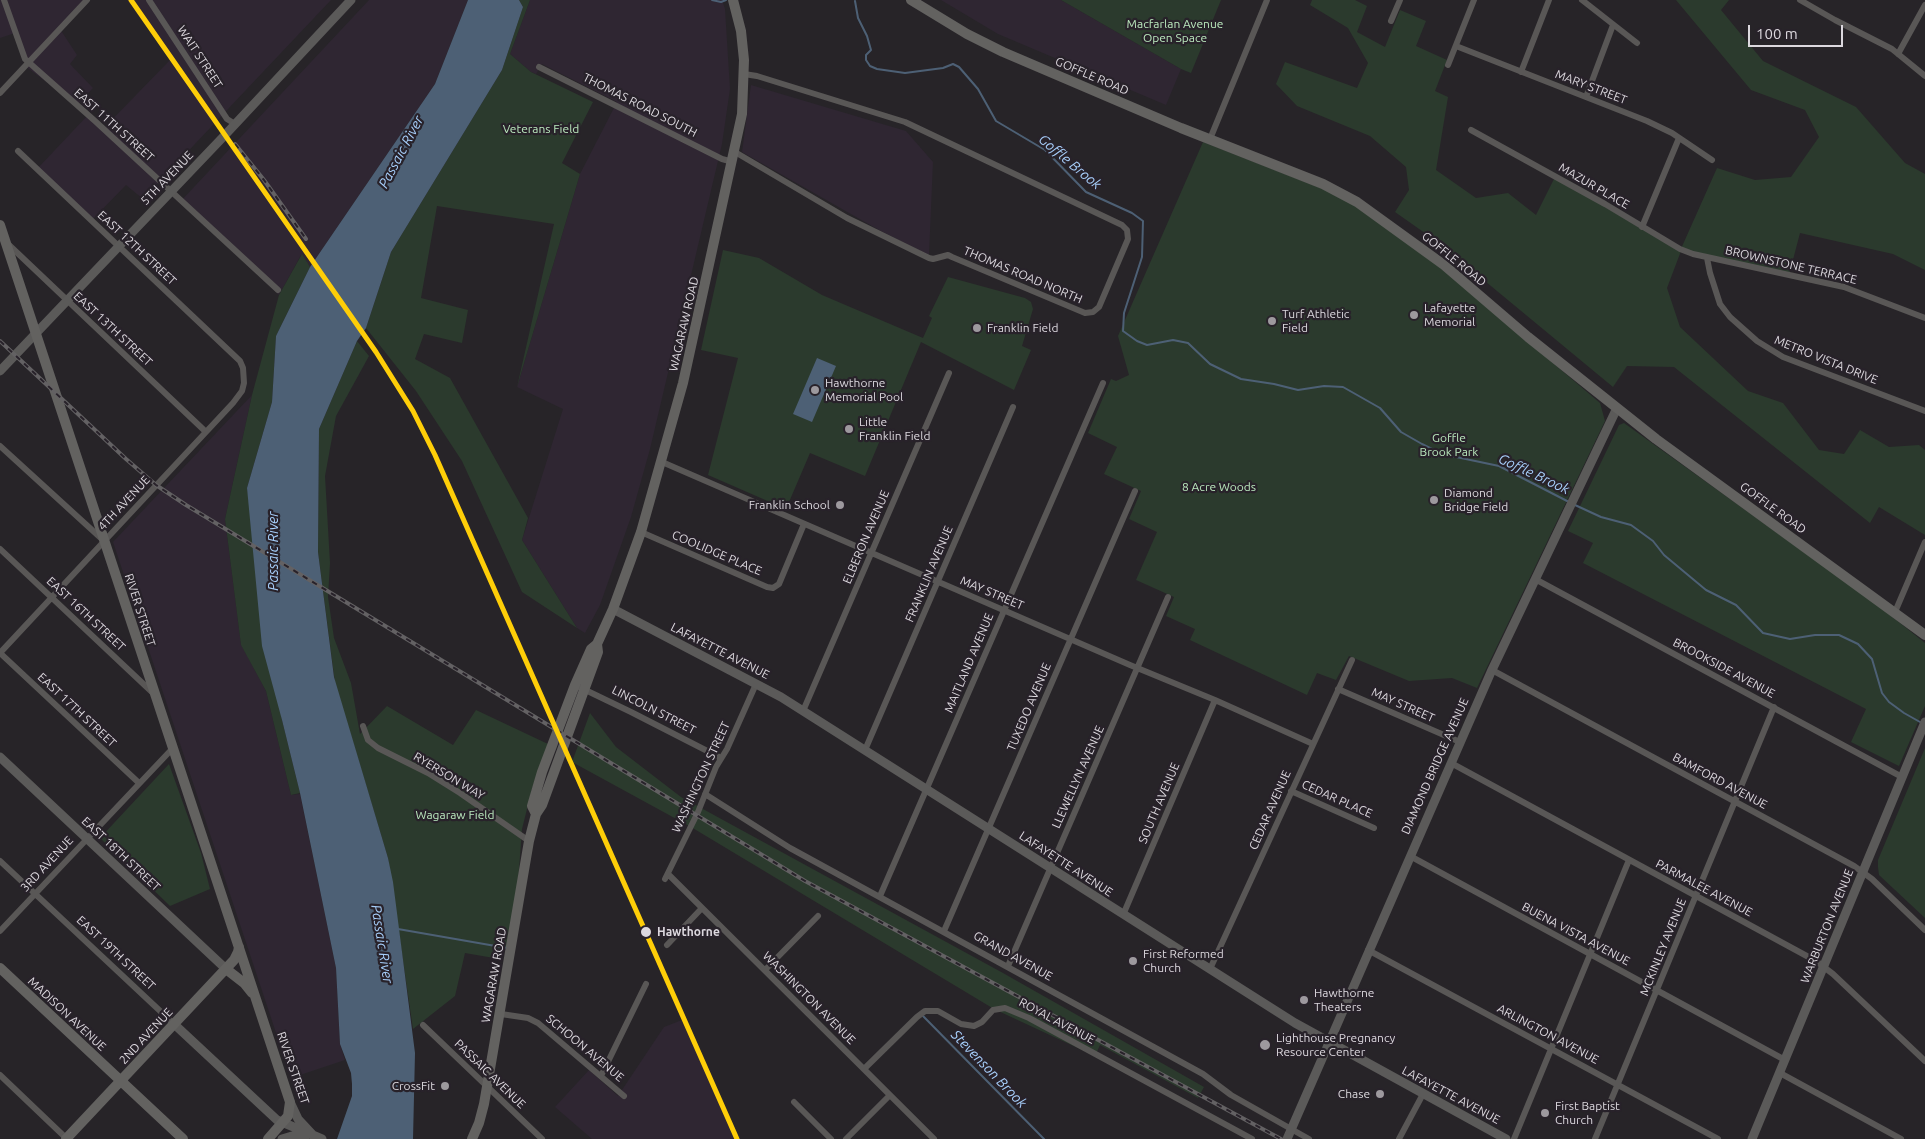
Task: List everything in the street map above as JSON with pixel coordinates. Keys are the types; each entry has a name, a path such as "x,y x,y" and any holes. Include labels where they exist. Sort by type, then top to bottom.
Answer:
{"main road":[{"name":"GOFFLE ROAD","path":"911,0 967,34 1003,52 1323,184 1357,202 1444,265 1534,342 1672,450 1925,635"},
{"name":"WAGARAW ROAD","path":"472,1139 479,1123 501,1014 529,841 536,814 532,806 537,788 579,687 591,649 597,644 613,609 641,532 683,383 742,115 744,74 741,31 734,2"},
{"name":"RIVER STREET","path":"0,226 290,1102"},
{"name":"2ND AVENUE","path":"67,1139 237,956 239,947"},
{"name":"MADISON AVENUE","path":"0,968 183,1139"},
{"name":"RIVER STREET","path":"226,968 248,988 257,1002"},
{"path":"268,1139 282,1124 290,1111 290,1102"}],"street":[{"name":"EAST 11TH STREET","path":"4,0 21,53 29,63 95,121 278,290"},
{"path":"0,93 87,0"},
{"name":"WAIT STREET","path":"149,0 227,119 235,124"},
{"name":"5TH AVENUE","path":"0,371 351,0"},
{"path":"1210,139 1267,0"},
{"path":"1391,22 1400,0"},
{"path":"1448,65 1474,0"},
{"path":"1521,72 1549,0"},
{"path":"1582,0 1637,43"},
{"path":"1800,0 1834,20 1892,49 1925,76"},
{"path":"1898,54 1925,5"},
{"path":"1586,97 1613,25"},
{"name":"MARY STREET","path":"1456,46 1647,121 1679,138 1712,160"},
{"name":"THOMAS ROAD SOUTH","path":"539,67 722,159 734,157"},
{"name":"THOMAS ROAD NORTH","path":"734,157 847,218 929,258 952,256 1085,314 1093,312 1099,307 1128,239 1127,230 1122,225 910,124 757,76 744,74"},
{"name":"MAZUR PLACE","path":"1471,130 1680,249 1707,258"},
{"path":"1642,227 1679,138"},
{"name":"EAST 12TH STREET","path":"18,151 240,361"},
{"name":"EAST 13TH STREET","path":"5,242 206,432"},
{"name":"BROWNSTONE TERRACE","path":"1707,258 1844,287 1925,318"},
{"name":"METRO VISTA DRIVE","path":"1707,258 1720,304 1730,317 1757,342 1783,357 1925,411"},
{"name":"4TH AVENUE","path":"0,653 206,432 242,390 244,375 240,361"},
{"name":"ELBERON AVENUE","path":"803,711 949,373"},
{"name":"MAITLAND AVENUE","path":"880,896 1103,383"},
{"name":"FRANKLIN AVENUE","path":"864,750 1013,407"},
{"name":"DIAMOND BRIDGE AVENUE","path":"1287,1139 1492,670 1617,408"},
{"path":"0,446 104,541"},
{"name":"MAY STREET","path":"662,462 1313,744"},
{"name":"TUXEDO AVENUE","path":"944,931 1135,491"},
{"name":"COOLIDGE PLACE","path":"641,532 773,588 778,584 804,524"},
{"path":"1895,612 1925,542"},
{"name":"EAST 16TH STREET","path":"0,549 156,696"},
{"name":"BROOKSIDE AVENUE","path":"1536,579 1902,777"},
{"name":"LLEWELLYN AVENUE","path":"1008,966 1168,597"},
{"name":"LAFAYETTE AVENUE","path":"613,609 756,684 803,711 988,830 1329,1043 1506,1139"},
{"name":"EAST 17TH STREET","path":"0,653 138,784"},
{"name":"CEDAR AVENUE","path":"1210,969 1352,660"},
{"name":"BAMFORD AVENUE","path":"1492,670 1863,872 1925,930"},
{"name":"WASHINGTON STREET","path":"666,876 698,812 756,684"},
{"name":"LINCOLN STREET","path":"579,687 721,758"},
{"name":"MAY STREET","path":"1338,688 1460,742"},
{"name":"SOUTH AVENUE","path":"1123,915 1215,700"},
{"name":"MCKINLEY AVENUE","path":"1595,1139 1774,707"},
{"name":"WARBURTON AVENUE","path":"1752,1139 1925,722"},
{"name":"RYERSON WAY","path":"363,726 368,740 378,748 428,773 529,841"},
{"name":"3RD AVENUE","path":"0,931 173,748"},
{"name":"EAST 18TH STREET","path":"0,757 226,968"},
{"name":"PARMALEE AVENUE","path":"1451,763 1824,966 1925,1061"},
{"name":"CEDAR PLACE","path":"1291,791 1374,828"},
{"name":"GRAND AVENUE","path":"705,794 790,848 1203,1074 1231,1095 1309,1139"},
{"name":"BUENA VISTA AVENUE","path":"1410,856 1785,1060"},
{"path":"1514,1139 1629,860"},
{"name":"EAST 19TH STREET","path":"0,861 282,1124"},
{"name":"WASHINGTON AVENUE","path":"666,876 702,908 934,1139"},
{"path":"666,945 702,908"},
{"path":"765,970 818,916"},
{"name":"ARLINGTON AVENUE","path":"1368,950 1718,1139"},
{"path":"600,1076 646,984"},
{"name":"ROYAL AVENUE","path":"864,1070 924,1011 938,1011 961,1024 974,1026 982,1022 993,1010 1005,1008 1029,1018 1252,1139"},
{"name":"SCHOON AVENUE","path":"501,1014 528,1018 538,1023 624,1096"},
{"name":"PASSAIC AVENUE","path":"423,1025 542,1139"},
{"path":"1780,1073 1901,1139"},
{"path":"0,1075 67,1139"},
{"path":"1399,1139 1423,1094"},
{"path":"846,1139 890,1096"},
{"name":"RIVER STREET","path":"290,1102 303,1125 319,1138"},
{"path":"794,1102 831,1139"},
{"path":"282,1124 319,1138"},
{"path":"282,1139 299,1136 319,1138"}],"shaded area":[{"path":"0,0 88,0 60,29 77,55 70,64 93,88 77,105 25,66 15,33 0,38"},
{"path":"127,0 331,0 143,199 126,185 91,221 37,169 88,115 103,129 170,60"},
{"path":"369,0 468,0 435,84 310,267 301,255 279,295 180,202"},
{"path":"530,0 722,0 725,9 730,89 722,144 650,449 631,517 600,605 585,633 577,628 522,540 563,409 517,387 580,174 617,102 542,64 536,74 531,72 510,54"},
{"path":"941,0 1061,0 1181,69 1166,105 998,34"},
{"path":"751,85 906,131 933,162 929,255 879,230 742,152"},
{"path":"252,395 225,519 241,644 266,691 291,795 300,794 336,968 340,1044 345,1060 291,1078 113,542"},
{"path":"682,1020 736,1139 592,1139 555,1107 589,1070 618,1096 664,1027"}],"green space":[{"name":"Veterans Field","path":"519,0 530,0 510,54 531,72 593,102 562,163 580,174 517,387 554,224 437,206 421,298 468,310 462,343 424,334 415,359 450,378 528,518 522,540 577,628 522,592 462,461 416,391 366,328 391,252 502,70 523,7"},
{"name":"Macfarlan Avenue Open Space","path":"1061,0 1221,0 1191,73"},
{"path":"1312,0 1355,0 1367,6 1357,32 1385,47 1400,10 1426,21 1416,46 1447,60 1435,91 1448,97 1436,170 1476,198 1508,193 1536,215 1555,177 1680,251 1717,168 1755,180 1791,177 1819,137 1805,110 1751,90 1676,0 1729,0 1721,10 1763,61 1856,107 1905,163 1925,174 1925,270 1893,254 1800,233 1789,275 1681,251 1667,288 1680,327 1748,391 1783,403 1819,450 1844,454 1860,430 1889,447 1919,445 1925,450 1925,535 1879,507 1870,523 1674,367 1627,366 1613,387 1439,243 1395,212 1409,190 1406,167 1370,136 1297,106 1276,84 1285,62 1357,88 1368,63 1348,28 1310,5"},
{"name":"Goffle Brook Park","path":"1203,142 1323,189 1356,206 1445,271 1600,403 1605,421 1477,688 1452,678 1409,681 1349,656 1336,680 1317,673 1307,695 1190,640 1195,629 1166,616 1174,597 1136,580 1157,532 1129,519 1141,491 1104,474 1117,447 1088,433 1111,379 1116,381 1129,375 1118,336"},
{"path":"723,250 759,258 822,295 923,338 932,318 929,316 948,277 1025,298 1031,302 1033,309 1022,346 1031,350 1014,390 921,342 865,476 810,453 786,509 708,475 738,358 701,350"},
{"path":"302,254 310,267 276,336 272,402 247,488 282,720 300,793 291,795 266,691 241,645 225,519 252,395 279,295"},
{"name":"Wagaraw Field","path":"357,341 369,356 336,416 325,476 330,563 328,597 334,638 351,683 360,734 387,706 453,745 476,710 548,744 532,789 522,829 518,883 508,945 494,958 465,953 455,996 413,1029 388,858 335,683 318,552 319,429"},
{"path":"1624,423 1875,603 1925,643 1925,706 1899,766 1851,742 1866,709 1583,563 1593,543 1568,531 1619,425"},
{"path":"590,713 616,747 681,797 1003,973 1204,1087 1198,1098 1100,1045 1095,1056 994,1009 691,827 572,762"},
{"path":"1925,748 1925,918 1879,875 1878,860"},
{"path":"169,764 201,853 210,889 170,906 100,838"}],"water":[{"name":"Passaic River","path":"468,0 519,0 523,7 502,70 391,252 366,328 357,341 319,429 318,552 334,677 388,858 393,882 415,1053 413,1139 337,1139 352,1096 351,1073 340,1044 336,968 300,793 262,646 247,488 272,402 276,336 310,267 435,84"},
{"name":"Hawthorne Memorial Pool","path":"817,358 836,366 812,422 793,414"}],"waterway":[{"name":"Goffle Brook","path":"712,0 721,2 726,0"},
{"name":"Goffle Brook","path":"855,1 858,18 867,36 871,50 866,55 866,60 870,66 877,69 905,73 943,68 953,64 959,67 978,89 996,121 1045,150 1086,192 1132,213 1143,221 1142,257 1124,313 1123,331 1137,341 1147,345 1173,340 1188,343 1210,364 1241,379 1298,390 1324,386 1343,387 1380,408 1401,432 1422,444 1442,454 1499,466 1569,502"},
{"name":"Goffle Brook","path":"1575,505 1601,517 1631,525 1653,541 1664,555 1706,590 1736,605 1763,633 1790,639 1815,635 1839,635 1858,644 1872,659 1882,693 1889,702 1920,722"},
{"name":"Stevenson Brook","path":"398,929 507,948"},
{"name":"Stevenson Brook","path":"923,1016 1044,1139"}],"railway":[{"path":"235,144 264,180 306,239"},
{"path":"0,341 126,459 156,485 186,505 805,881 1281,1139"}],"transit line":[{"path":"131,0 376,352 413,411 435,455 737,1139"}],"place":[{"name":"Lafayette Memorial","path":"1414,315"},
{"name":"Turf Athletic Field","path":"1272,321"},
{"name":"Franklin Field","path":"977,328"},
{"name":"Hawthorne Memorial Pool","path":"815,390"},
{"name":"Little Franklin Field","path":"849,429"},
{"name":"Diamond Bridge Field","path":"1434,500"},
{"name":"Franklin School","path":"840,505"},
{"name":"Hawthorne","path":"646,932"},
{"name":"First Reformed Church","path":"1133,961"},
{"name":"Hawthorne Theaters","path":"1304,1000"},
{"name":"Lighthouse Pregnancy Resource Center","path":"1265,1045"},
{"name":"CrossFit","path":"445,1086"},
{"name":"Chase","path":"1380,1094"},
{"name":"First Baptist Church","path":"1545,1113"}],"park label":[{"name":"8 Acre Woods","path":"1219,487"}]}
